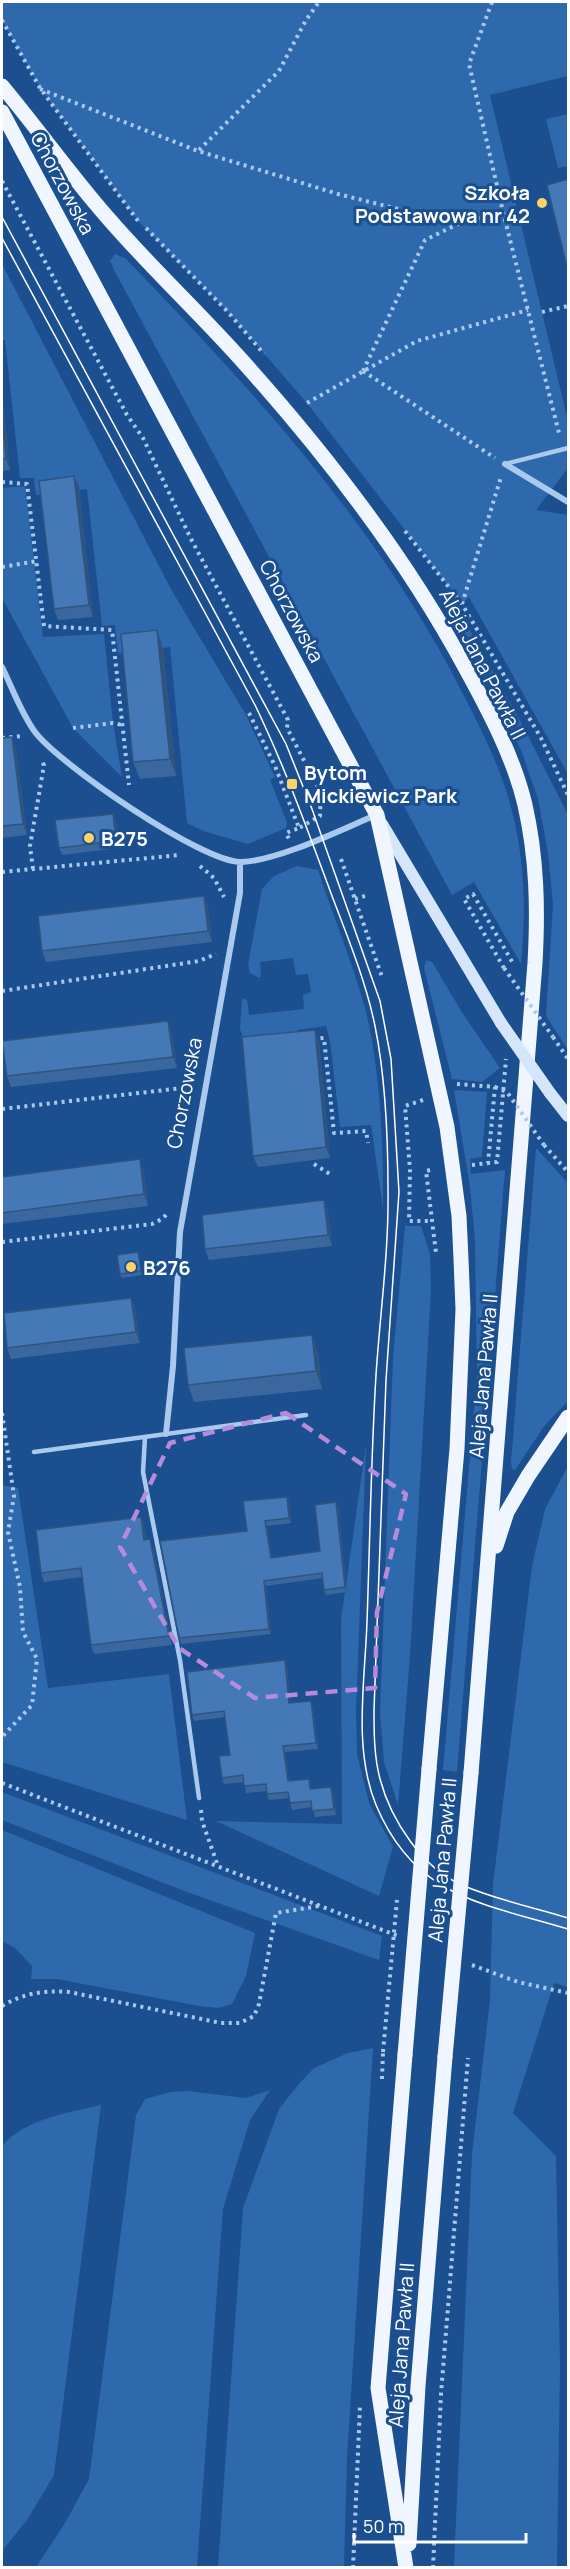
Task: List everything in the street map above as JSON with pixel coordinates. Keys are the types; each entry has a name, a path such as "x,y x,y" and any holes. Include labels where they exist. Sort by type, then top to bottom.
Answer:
{"main road":[{"name":"Aleja Jana Pawła II","path":"2,86 107,217 247,366 290,417 376,525 412,575 478,692 512,767 524,802 536,875 538,906 535,963 488,1572 418,2385 407,2568"},
{"name":"Chorzowska","path":"2,112 377,815 501,1023 549,1093 568,1116"},
{"name":"Aleja Jana Pawła II","path":"377,815 447,1127 459,1216 463,1309 457,1449 378,2388 407,2568"},
{"path":"488,1572 507,1512 568,1417"}],"street":[{"path":"505,464 568,502"},
{"path":"2,667 35,732 60,756 133,810 207,853 222,859 240,862 292,848 377,815"},
{"name":"Chorzowska","path":"166,1434 173,1366 180,1232 240,893 240,862"}],"lane":[{"path":"505,464 566,448"},
{"path":"33,1452 306,1414"},
{"path":"145,1437 143,1472 180,1660 200,1798"}],"path":[{"path":"198,151 279,71 306,20 319,2"},
{"path":"492,2 469,64 503,212 566,448"},
{"path":"2,20 40,88 139,222 228,312 268,357"},
{"path":"40,88 198,151 338,194 458,224"},
{"path":"2,181 127,414 143,438 191,539 288,720 287,728 321,793 320,816 286,833 292,848"},
{"path":"363,371 425,240 458,224 503,212"},
{"path":"542,312 568,306"},
{"path":"299,394 307,403 417,341 528,310"},
{"path":"363,371 505,464 462,604"},
{"path":"2,482 27,484 44,626 112,630 129,785"},
{"path":"2,567 37,561"},
{"path":"249,713 275,766 299,828"},
{"path":"73,728 113,723 122,725"},
{"path":"2,738 22,736 26,743"},
{"path":"33,869 30,846 44,765 37,757"},
{"path":"2,872 178,855 188,859"},
{"path":"340,859 382,977"},
{"path":"196,864 214,878 224,897 224,904"},
{"path":"512,986 514,962 473,894 464,899 504,968 553,1037 568,1059"},
{"path":"355,899 365,896"},
{"path":"214,961 218,943"},
{"path":"2,991 199,961 216,954"},
{"path":"301,1040 324,1038 334,1133 366,1131 368,1143"},
{"path":"472,1165 497,1162 506,1056"},
{"path":"2,1109 182,1088 196,1076 194,1085"},
{"path":"453,1084 495,1087 507,1092 544,1144 568,1172"},
{"path":"488,1163 495,1087"},
{"path":"421,1101 405,1106 410,1170 410,1221 432,1221"},
{"path":"314,1164 333,1176"},
{"path":"430,1170 426,1171 436,1253"},
{"path":"2,1242 152,1224 162,1219 169,1211"},
{"path":"2,1413 14,1496 8,1532 20,1587 23,1632 37,1659 32,1705 2,1737"},
{"path":"2,1783 408,1940"},
{"path":"200,1798 201,1821 218,1867"},
{"path":"383,2052 397,1897"},
{"path":"2,2006 17,1996 46,1990 69,1992 221,2023 240,2023 254,2016 259,2004 276,1913 320,1906"},
{"path":"463,1961 518,1982 568,1993"},
{"path":"433,2568 441,2394 468,2058"}],"highlighted area":[{"path":"286,1413 406,1494 377,1612 375,1688 255,1698 179,1648 120,1547 170,1443"}],"shaded area":[{"path":"2,2 568,2 568,76 490,95 568,421 568,468 536,510 568,515 568,774 469,597 462,604 307,403 228,312 139,222 40,88 2,20"},
{"path":"568,114 568,166 558,168 546,119"},
{"path":"115,254 125,258 173,308 266,410 311,464 353,518 430,633 484,736 508,796 522,868 524,925 521,964 474,882 452,895 114,270 110,261"},
{"path":"2,264 172,591 246,715 275,777 270,780 287,822 286,828 248,844 203,831 187,823 170,647 118,653 115,625 102,626 87,489 36,495 34,478 20,478 5,340 2,340"},
{"path":"25,486 43,637 104,634 113,723 122,777 73,728 2,598 2,488"},
{"path":"467,625 523,726 568,815 568,1050 546,1016 553,904 548,853 538,799 521,750 461,630"},
{"path":"297,866 318,870 365,1008 374,1055 380,1107 383,1208 371,1125 340,1127 330,1041 326,1026 245,1042 240,1029 242,998 247,1000 249,1015 304,1009 303,995 311,992 308,974 296,975 293,958 260,962 261,976 259,978 250,973 248,965 262,889 274,876"},
{"path":"426,960 432,962 463,1014 500,1068 482,1082 452,1079 424,968"},
{"path":"454,1090 487,1092 482,1157 470,1159 471,1174 505,1170 457,1772 443,1770 477,1374 475,1240 470,1187"},
{"path":"536,1148 568,1183 568,1401 545,1425 515,1470 512,1469 511,1462"},
{"path":"405,1226 421,1226 430,1254 431,1290 410,1656 398,1805 384,1762 380,1713 393,1357"},
{"path":"366,1445 356,1712 357,1754 369,1803 393,1847 379,1896 216,1821 342,1824 341,1620"},
{"path":"568,1466 568,1987 554,1983 513,2113 556,2156 560,2366 557,2567 454,2567 472,2154 490,2000 493,1884 532,1566 545,1509"},
{"path":"2,1485 18,1488 48,1688 169,1674 187,1820 2,1762"},
{"path":"2,1792 382,1936 379,1960 187,1892 2,1820"},
{"path":"2,1830 255,1933 246,1976 232,2004 218,2008 199,2006 57,1979 31,1979 32,1966 15,1948 2,1941"},
{"path":"373,2048 347,2458 344,2567 218,2567 243,2208 279,2109 298,2085 314,2068 348,2053"},
{"path":"270,2090 250,2120 223,2209 197,2567 36,2567 65,2523 89,2479 136,2115 145,2099 170,2092 187,2091 246,2098"},
{"path":"101,2105 54,2475 27,2520 2,2551 2,2146 22,2129 34,2123"}],"building":[{"path":"568,179 568,271 547,185"},
{"path":"2,416 6,459 2,459"},
{"path":"74,476 89,605 54,609 39,481"},
{"path":"157,630 170,759 133,762 121,634"},
{"path":"12,737 23,824 2,826 2,738"},
{"name":"B275","path":"113,814 116,841 59,848 55,820"},
{"path":"204,896 208,931 42,951 38,916"},
{"path":"168,1021 173,1057 7,1076 2,1041"},
{"path":"315,1030 326,1147 253,1156 242,1037"},
{"path":"140,1159 144,1194 2,1213 2,1177"},
{"path":"324,1200 328,1235 205,1249 202,1215"},
{"name":"B276","path":"138,1252 141,1271 120,1274 117,1255"},
{"path":"131,1298 136,1332 7,1348 4,1313"},
{"path":"312,1335 316,1371 188,1385 184,1348"},
{"path":"287,1497 289,1518 265,1521 271,1558 320,1551 315,1505 336,1502 345,1587 324,1590 322,1573 264,1581 269,1629 179,1638 160,1541 247,1531 243,1501"},
{"path":"141,1517 144,1540 150,1539 169,1636 91,1645 81,1568 41,1573 36,1530"},
{"path":"285,1660 289,1703 311,1701 316,1743 283,1746 288,1781 309,1779 310,1789 331,1787 334,1809 312,1811 311,1801 290,1803 288,1792 267,1794 266,1784 244,1786 243,1775 222,1778 219,1756 230,1755 224,1711 192,1715 187,1672"}],"tram line":[{"path":"2,217 286,744 312,809 380,1001 391,1059 399,1192 386,1380 374,1710 377,1762 385,1795 410,1841 421,1855 447,1877 488,1895 568,1918"},
{"path":"2,238 255,705 305,823 367,993 384,1086 388,1190 386,1259 374,1406 362,1715 365,1761 376,1805 392,1836 410,1860 431,1878 454,1892 480,1903 568,1929"}],"place":[{"name":"Szkoła Podstawowa nr 42","path":"542,203"},
{"name":"Bytom Mickiewicz Park","path":"292,784"},
{"name":"B275","path":"89,838"},
{"name":"B276","path":"131,1267"}]}
